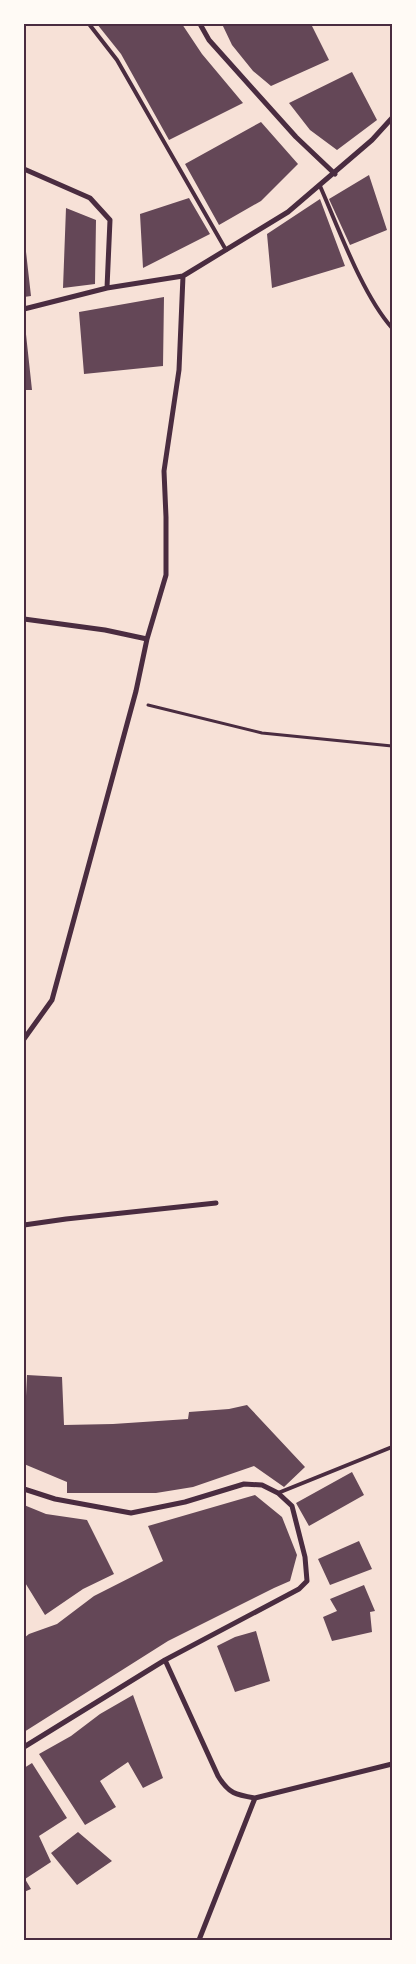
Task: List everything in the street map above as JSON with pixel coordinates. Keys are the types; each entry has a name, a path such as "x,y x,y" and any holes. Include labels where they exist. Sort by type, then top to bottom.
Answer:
{"street":[{"path":"200,24 209,40 296,137 335,174"},
{"path":"24,309 107,288 183,276 288,212 335,174 372,140 392,118"},
{"path":"24,169 90,198 110,220 107,288"},
{"path":"24,1039 52,1000 133,701 147,639 166,575 164,471 179,370 183,276"},
{"path":"24,619 105,630 147,639"},
{"path":"24,1225 66,1218 216,1203"},
{"path":"24,1489 55,1499 131,1512 185,1502 244,1484 262,1485 278,1493 292,1506 305,1557 307,1581 299,1589 165,1660 24,1747"},
{"path":"165,1660 194,1726 226,1789 238,1796 255,1798 392,1764"},
{"path":"199,1940 255,1798"}],"lane":[{"path":"89,24 117,60 226,250"},
{"path":"320,186 357,270 382,316 392,328"},
{"path":"278,1493 392,1447"}],"path":[{"path":"133,701 262,734 392,746"}],"building":[{"path":"97,24 182,24 202,54 243,103 169,140 121,54"},
{"path":"222,24 311,24 329,60 271,86 253,71 232,45"},
{"path":"352,72 377,120 337,150 310,130 289,103"},
{"path":"261,122 298,164 261,201 219,225 185,164"},
{"path":"369,175 387,230 350,245 329,199"},
{"path":"189,198 210,234 143,268 140,214"},
{"path":"320,199 345,266 272,288 267,234"},
{"path":"66,208 96,220 95,284 63,288"},
{"path":"24,243 31,296 24,297"},
{"path":"164,297 163,366 84,374 79,312"},
{"path":"25,325 32,390 24,390"},
{"path":"27,1375 62,1377 64,1425 188,1419 189,1412 229,1409 247,1405 305,1467 284,1487 254,1466 193,1487 156,1493 67,1493 67,1482 24,1464 24,1396 26,1396"},
{"path":"352,1472 364,1495 309,1526 296,1503"},
{"path":"255,1495 282,1517 297,1555 290,1581 168,1641 24,1732 24,1638 29,1634 57,1624 94,1596 163,1561 148,1526"},
{"path":"24,1505 46,1514 87,1520 114,1574 83,1589 45,1615 24,1581"},
{"path":"359,1541 372,1569 330,1585 318,1559"},
{"path":"364,1585 375,1611 370,1612 372,1632 332,1641 323,1617 337,1611 330,1599"},
{"path":"256,1631 270,1681 235,1692 217,1646 235,1637"},
{"path":"133,1695 163,1778 143,1788 128,1762 100,1781 116,1807 85,1825 39,1754 71,1736 100,1714"},
{"path":"32,1763 67,1818 39,1836 51,1862 25,1879 31,1889 24,1892 24,1768"},
{"path":"78,1832 112,1861 77,1885 51,1853"}]}
